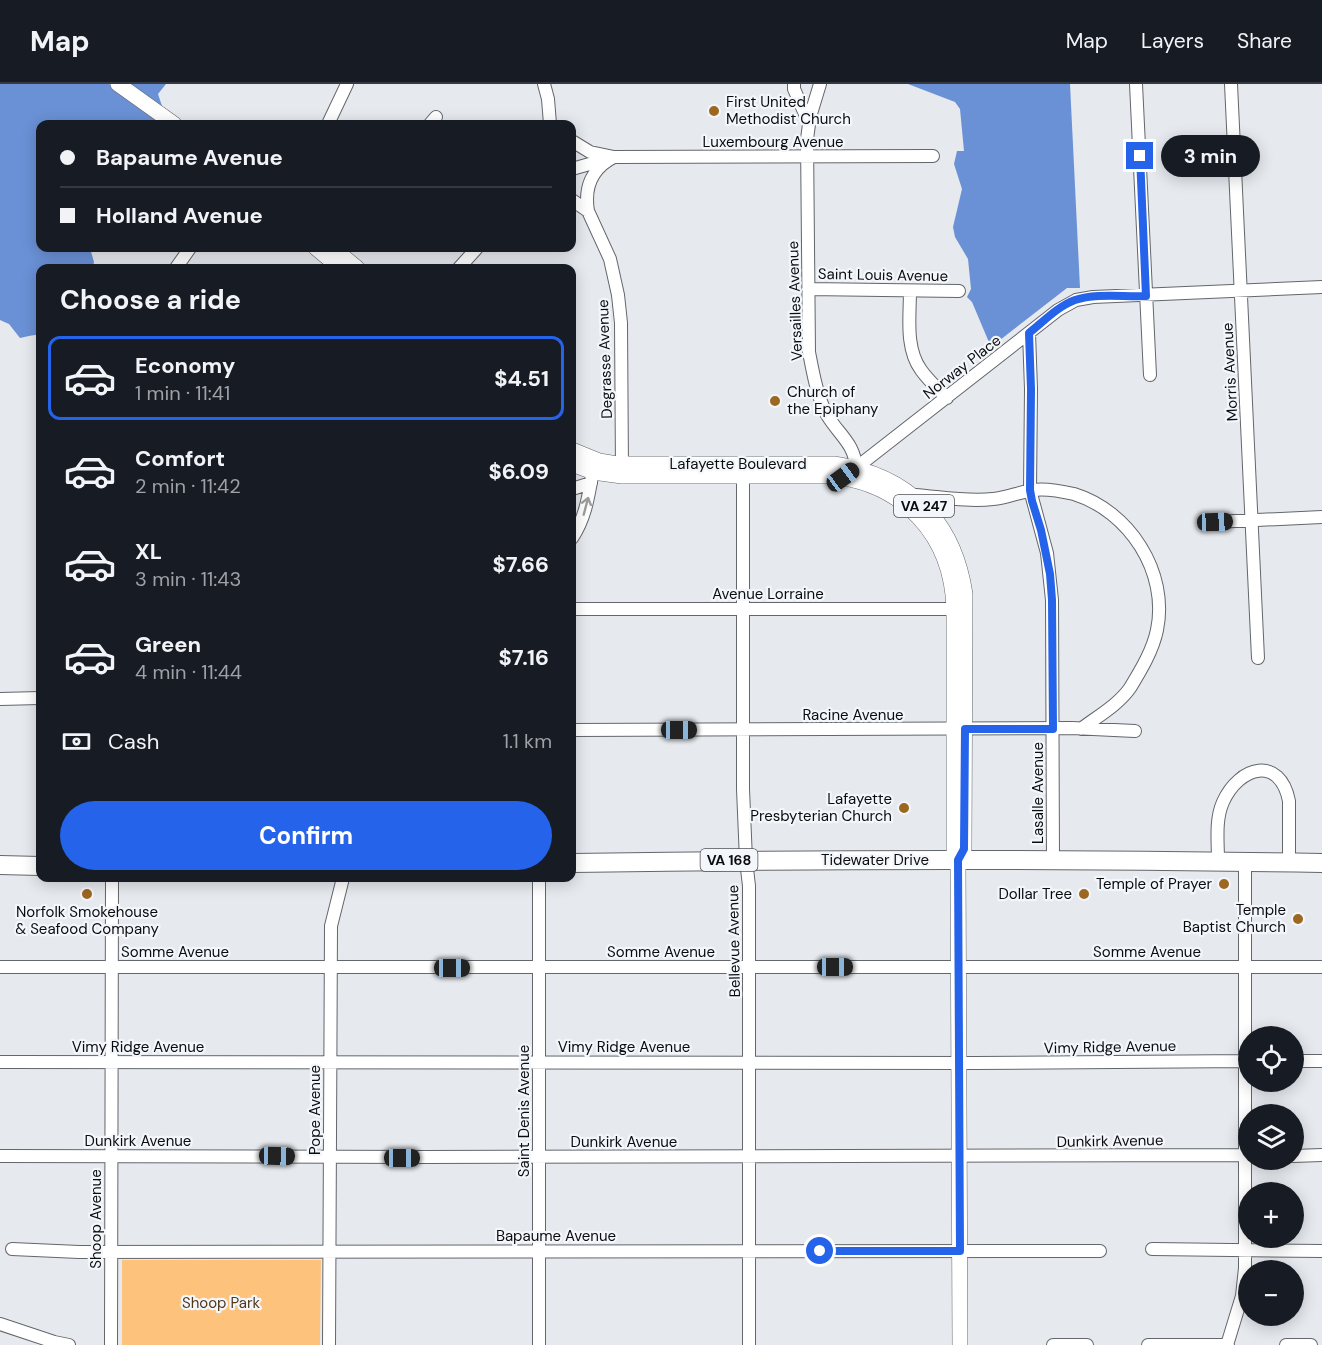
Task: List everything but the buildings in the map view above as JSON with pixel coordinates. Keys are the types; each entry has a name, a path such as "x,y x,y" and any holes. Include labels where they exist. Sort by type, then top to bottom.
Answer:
{"highway":[{"name":"Tidewater Drive","path":"576,863 746,860 1053,860 1322,863"},
{"path":"0,865 36,866"}],"main road":[{"path":"118,84 168,120"},
{"path":"333,252 351,264"},
{"name":"Lafayette Boulevard","path":"576,454 593,472"},
{"name":"Lafayette Boulevard","path":"576,466 593,472 742,470 834,465 850,473 888,480 907,499 935,518 953,549 962,574 959,730 964,849 958,860 960,1345"}],"street":[{"path":"330,120 347,84"},
{"path":"544,84 551,120"},
{"path":"794,84 809,123"},
{"path":"809,123 820,84"},
{"path":"1136,84 1150,375"},
{"name":"Morris Avenue","path":"1231,84 1258,658"},
{"name":"Versailles Avenue","path":"809,123 807,156 809,352 816,384 827,415 854,452 850,473"},
{"name":"Luxembourg Avenue","path":"576,143 590,152 614,157 933,156"},
{"name":"Luxembourg Avenue","path":"576,168 614,157"},
{"name":"Degrasse Avenue","path":"614,157 598,167 592,175 587,193 588,212 610,259 618,295 621,323 622,470"},
{"name":"Degrasse Avenue","path":"576,203 588,212"},
{"path":"463,264 473,252"},
{"name":"Norway Place","path":"850,473 1058,310 1076,300 1093,297 1322,287"},
{"name":"Saint Louis Avenue","path":"808,290 959,291"},
{"path":"910,291 910,338 913,352 921,370 947,398"},
{"name":"Lasalle Avenue","path":"1029,333 1030,490 1044,541 1050,574 1053,860"},
{"name":"Bellevue Avenue","path":"742,470 743,731 746,860 749,886 749,1345"},
{"path":"576,488 583,487 593,472"},
{"path":"576,530 583,517 593,472"},
{"path":"907,499 992,499 1030,490 1049,489 1073,494 1088,500 1115,517 1145,553 1159,601 1157,630 1146,659 1122,697 1081,729"},
{"path":"1215,522 1322,518"},
{"name":"Avenue Lorraine","path":"576,609 960,609"},
{"path":"0,699 36,698"},
{"name":"Racine Avenue","path":"576,730 1081,729 1136,731"},
{"path":"1218,861 1219,813 1229,789 1240,778 1256,771 1264,771 1275,775 1288,793 1289,863"},
{"path":"1245,861 1245,1026"},
{"name":"Shoop Avenue","path":"111,1345 112,882"},
{"name":"Pope Avenue","path":"329,1345 331,926 342,882"},
{"name":"Saint Denis Avenue","path":"539,882 539,1345"},
{"name":"Somme Avenue","path":"0,967 1322,967"},
{"name":"Vimy Ridge Avenue","path":"0,1062 1238,1061"},
{"path":"1304,1061 1322,1061"},
{"name":"Dunkirk Avenue","path":"0,1156 1238,1155"},
{"path":"1304,1156 1322,1155"},
{"path":"1148,1344 1228,1345 1242,1296 1246,1170"},
{"name":"Bapaume Avenue","path":"12,1249 111,1252 1100,1251"},
{"path":"1152,1249 1322,1251"},
{"path":"0,1324 69,1345"},
{"path":"1053,1345 1088,1345"},
{"path":"1286,1345 1311,1345"}],"green space":[{"name":"Shoop Park","path":"122,1260 321,1260 320,1345 122,1345"}],"water":[{"path":"0,84 166,84 158,94 167,120 36,120 36,252 91,252 94,264 36,264 36,335 20,338 9,324 0,320"},
{"path":"908,84 1070,84 1080,288 1067,288 991,347 972,302 967,297 971,289 968,259 955,237 953,227 962,189 954,164 957,151 964,151 960,109 955,102"}],"place":[{"name":"First United Methodist Church","path":"714,111"},
{"name":"Church of the Epiphany","path":"775,401"},
{"name":"Lafayette Presbyterian Church","path":"904,808"},
{"name":"Temple of Prayer","path":"1224,884"},
{"name":"Norfolk Smokehouse & Seafood Company","path":"87,894"},
{"name":"Dollar Tree","path":"1084,894"},
{"name":"Temple Baptist Church","path":"1298,919"}],"route":[{"path":"820,1251 960,1251 958,860 964,849 965,729 1053,729 1050,574 1047,553 1030,490 1029,333 1058,310 1076,300 1093,297 1146,296 1140,156"}]}
